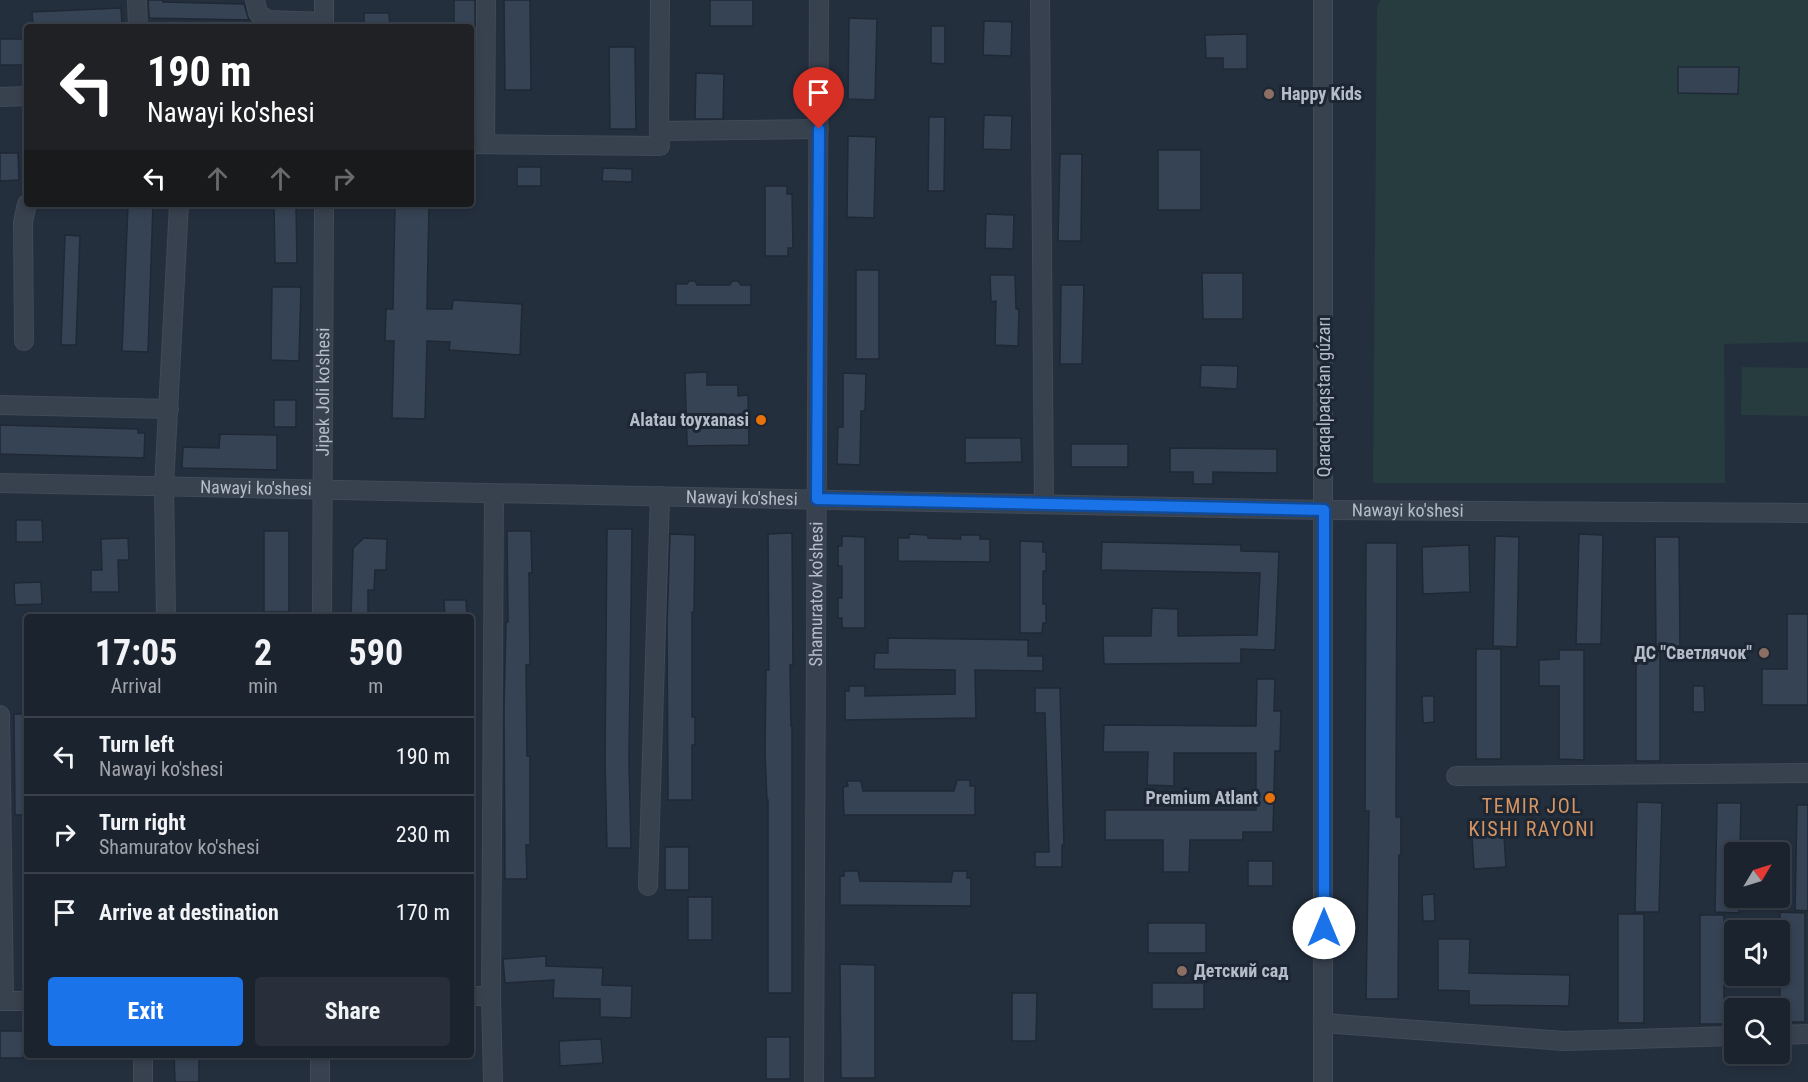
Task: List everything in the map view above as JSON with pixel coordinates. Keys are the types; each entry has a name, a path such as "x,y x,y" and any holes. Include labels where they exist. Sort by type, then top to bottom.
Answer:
{"street":[{"path":"137,0 138,24"},
{"path":"255,0 258,13 267,20 313,24"},
{"path":"324,0 324,24"},
{"path":"486,0 478,144 660,146 660,0"},
{"name":"Shamuratov ko'shesi","path":"814,1082 819,0"},
{"path":"1040,0 1044,504"},
{"name":"Qaraqalpaqstan gúzarı","path":"1323,0 1323,1082"},
{"path":"0,97 24,96"},
{"path":"659,131 819,129"},
{"path":"24,342 22,222 26,207"},
{"path":"166,614 164,486 178,207"},
{"name":"Jipek Joli ko'shesi","path":"322,614 324,207"},
{"path":"0,405 169,409"},
{"name":"Nawayi ko'shesi","path":"0,483 1324,510 1808,513"},
{"path":"493,1082 491,996 494,493"},
{"path":"648,886 660,496"},
{"path":"0,715 2,1001 24,1001"},
{"path":"1456,776 1808,773"},
{"path":"474,996 491,996"},
{"path":"1323,1023 1564,1041 1724,1036"},
{"path":"1790,1035 1808,1034"},
{"path":"143,1058 143,1082"},
{"path":"320,1058 320,1082"}],"green space":[{"path":"1381,0 1808,0 1808,342 1724,344 1725,483 1373,483 1377,6"},
{"path":"1742,367 1808,368 1808,416 1741,415"}],"building":[{"path":"148,0 244,4 249,20 149,18"},
{"path":"454,0 475,0 475,27 474,24 454,24"},
{"path":"504,0 530,0 531,90 505,90"},
{"path":"710,0 753,0 753,26 710,26"},
{"path":"121,8 122,24 33,24 32,12"},
{"path":"364,13 389,13 390,24 364,24"},
{"path":"849,18 877,19 875,100 848,99"},
{"path":"984,21 1012,22 1011,56 983,55"},
{"path":"931,26 945,26 945,64 931,63"},
{"path":"1247,34 1247,69 1223,69 1223,58 1206,58 1205,35"},
{"path":"0,39 24,39 24,65 0,65"},
{"path":"609,47 635,47 636,129 610,129"},
{"path":"1678,67 1739,67 1738,94 1678,93"},
{"path":"696,73 724,74 723,119 695,119"},
{"path":"984,115 1012,116 1011,150 983,149"},
{"path":"929,117 945,117 944,191 928,191"},
{"path":"848,136 876,137 874,218 847,217"},
{"path":"1158,150 1201,150 1201,210 1158,210"},
{"path":"0,153 18,153 19,180 0,181"},
{"path":"1060,154 1082,154 1081,241 1058,241"},
{"path":"517,167 541,167 541,186 517,186"},
{"path":"603,168 632,169 632,182 602,181"},
{"path":"765,186 787,186 787,194 792,194 793,248 788,248 788,256 765,256"},
{"path":"128,207 153,207 148,352 122,351"},
{"path":"274,207 296,207 297,263 275,263"},
{"path":"395,207 429,207 427,309 452,309 453,300 522,304 520,355 449,350 450,342 427,341 425,419 392,418 394,341 385,341 386,309 393,309"},
{"path":"986,214 1014,215 1013,249 985,248"},
{"path":"65,235 80,236 76,345 61,345"},
{"path":"856,270 879,270 879,359 856,359"},
{"path":"1202,273 1243,273 1243,319 1203,319"},
{"path":"990,275 1015,275 1016,309 1019,309 1018,346 995,345 996,301 991,302"},
{"path":"689,281 695,281 697,285 730,285 732,281 738,281 741,285 751,285 751,305 676,305 676,284 687,284"},
{"path":"1061,285 1084,285 1082,364 1060,364"},
{"path":"272,287 301,287 299,361 271,360"},
{"path":"1201,365 1238,366 1237,389 1200,387"},
{"path":"707,372 707,385 738,385 738,396 748,395 749,445 687,446 685,373"},
{"path":"843,373 866,374 865,411 861,411 860,465 837,464 838,427 843,427"},
{"path":"274,400 296,400 296,427 274,427"},
{"path":"0,425 138,429 138,433 145,433 144,458 0,454"},
{"path":"220,434 277,435 277,470 182,468 183,447 219,448"},
{"path":"965,438 1021,438 1022,462 965,463"},
{"path":"1071,444 1128,444 1128,467 1071,467"},
{"path":"1170,448 1277,449 1277,473 1213,472 1213,484 1193,484 1193,472 1170,472"},
{"path":"16,520 42,520 43,542 16,542"},
{"path":"607,529 632,529 629,760 631,848 607,848 605,761"},
{"path":"264,531 289,531 289,612 264,612"},
{"path":"507,531 531,531 530,665 526,665 527,756 530,756 530,845 526,845 527,879 505,879 504,709 506,622 508,622"},
{"path":"792,533 793,665 790,665 792,993 768,993 768,800 765,753 766,670 769,670 768,534"},
{"path":"670,534 695,535 692,717 695,717 695,745 692,745 692,800 668,800 667,625"},
{"path":"909,534 928,535 928,538 961,539 960,535 980,535 980,539 990,539 990,562 898,561 898,538 909,538"},
{"path":"1579,534 1603,535 1601,644 1576,644"},
{"path":"842,536 865,537 865,628 842,628 842,618 838,618 838,598 842,598 842,566 838,566 838,546 842,546"},
{"path":"1495,536 1519,537 1517,647 1493,646"},
{"path":"1655,537 1679,537 1680,646 1656,647"},
{"path":"128,538 129,560 118,560 119,592 91,592 91,570 102,570 101,539"},
{"path":"364,538 387,539 386,570 375,570 374,590 368,590 368,614 351,614 353,548"},
{"path":"1020,541 1043,542 1043,552 1046,552 1046,571 1043,571 1043,604 1046,604 1046,623 1043,623 1042,633 1020,633"},
{"path":"1102,542 1241,545 1241,551 1279,552 1275,650 1241,649 1241,663 1104,664 1103,636 1151,636 1152,608 1178,609 1178,636 1257,635 1260,573 1101,570"},
{"path":"1366,543 1397,543 1396,817 1401,817 1398,999 1366,999 1369,811 1365,811"},
{"path":"1469,545 1470,592 1423,594 1422,547"},
{"path":"41,582 42,604 15,605 14,583"},
{"path":"444,600 466,600 467,614 445,614"},
{"path":"1787,614 1808,614 1808,705 1762,705 1762,669 1787,669"},
{"path":"888,638 1028,640 1028,656 1043,656 1043,671 975,670 976,718 845,720 845,691 849,691 849,686 865,686 865,696 955,694 955,670 874,669 875,653 888,653"},
{"path":"1476,649 1501,649 1501,759 1476,759"},
{"path":"1559,650 1584,650 1584,760 1559,759 1559,686 1539,686 1539,660 1559,659"},
{"path":"1636,651 1660,651 1660,761 1636,761"},
{"path":"1257,679 1275,679 1274,711 1281,711 1280,751 1275,751 1273,832 1243,832 1243,840 1190,840 1189,872 1163,872 1163,840 1105,840 1105,810 1256,810 1256,753 1174,753 1174,786 1147,785 1148,752 1103,752 1104,725 1256,726"},
{"path":"1693,686 1704,686 1705,712 1693,712"},
{"path":"1035,688 1060,688 1064,845 1062,845 1062,867 1035,867 1035,852 1049,852 1045,713 1035,713"},
{"path":"1422,696 1434,696 1434,722 1423,723"},
{"path":"14,714 24,714 24,815 15,815"},
{"path":"957,780 970,780 970,786 975,786 975,815 844,815 843,787 848,786 847,781 861,781 863,791 954,791"},
{"path":"1637,802 1662,803 1659,912 1635,912"},
{"path":"1717,803 1741,803 1740,842 1724,842 1724,908 1739,908 1739,913 1715,912"},
{"path":"1797,805 1808,805 1808,911 1795,910"},
{"path":"1503,819 1506,867 1474,869 1471,820"},
{"path":"665,847 689,847 689,890 665,890"},
{"path":"1248,861 1273,861 1273,886 1248,886"},
{"path":"844,871 858,871 860,881 951,882 953,871 967,871 967,878 971,878 971,906 840,905 840,876 844,876"},
{"path":"1434,894 1435,921 1423,921 1422,895"},
{"path":"688,897 712,897 712,940 688,940"},
{"path":"1780,912 1805,913 1805,1022 1790,1022 1790,998 1780,998 1780,986 1790,986 1790,920 1780,920"},
{"path":"1618,914 1644,914 1644,1023 1618,1023"},
{"path":"1700,915 1724,915 1724,1024 1700,1024"},
{"path":"1148,923 1206,923 1206,953 1148,953"},
{"path":"1438,939 1470,939 1469,973 1570,975 1569,1006 1469,1005 1469,991 1438,990"},
{"path":"546,956 546,966 603,968 602,985 632,986 631,1018 600,1017 600,999 553,998 554,980 505,983 503,959"},
{"path":"840,964 875,965 875,1078 841,1078"},
{"path":"1152,983 1204,983 1204,1009 1152,1009"},
{"path":"1012,993 1037,993 1036,1041 1012,1041"},
{"path":"0,1031 24,1031 23,1058 0,1058"},
{"path":"766,1037 790,1037 790,1079 766,1079"},
{"path":"601,1039 603,1063 560,1066 559,1041"},
{"path":"174,1058 199,1058 199,1082 175,1082"}],"place":[{"name":"Happy Kids","path":"1269,94"},
{"name":"Alatau toyxanasi","path":"761,420"},
{"name":"ДС \"Светлячок\"","path":"1764,653"},
{"name":"Premium Atlant","path":"1270,798"},
{"name":"Детский сад","path":"1182,971"}],"district":[{"name":"TEMIR JOL KISHI RAYONI","path":"1532,818"}],"route":[{"path":"819,129 817,499 1324,510 1324,928"}]}
